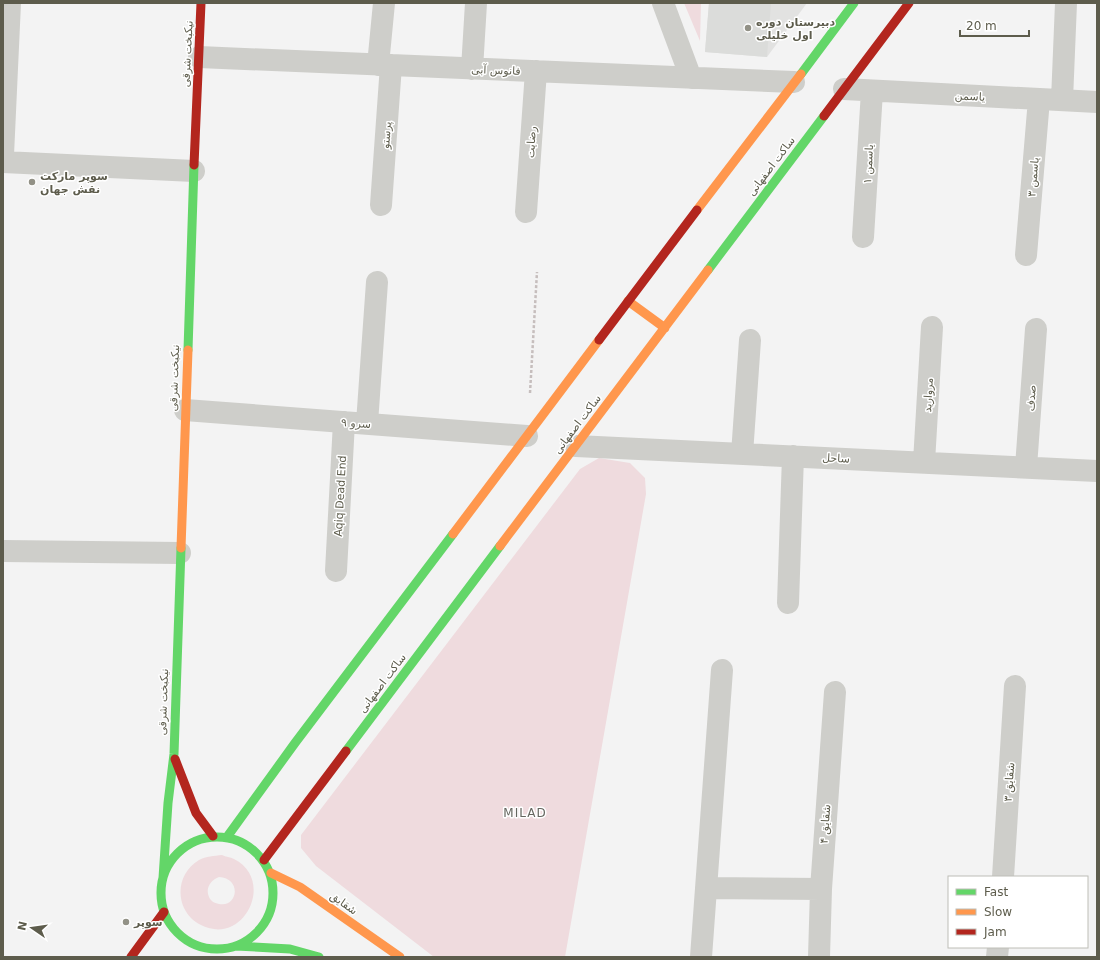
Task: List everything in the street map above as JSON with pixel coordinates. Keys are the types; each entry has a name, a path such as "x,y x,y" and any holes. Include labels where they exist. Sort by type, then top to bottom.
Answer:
{"main road":[{"name":"نیکبخت شرقی","path":"174,754 185,410 201,3"},
{"path":"227,837 295,743 854,3"},
{"name":"ساکت اصفهانی","path":"264,860 909,3"},
{"path":"628,301 665,328"},
{"path":"174,754 196,813 213,836"},
{"path":"174,754 168,803 161,895 164,912 172,927 197,949 218,949 236,946 290,949 319,957"},
{"path":"163,878 170,862 181,849 196,840 213,836 227,837 254,849 264,860 271,873 274,891 272,908 264,925 252,938 236,946"},
{"name":"شقایق","path":"271,873 300,887 400,957"},
{"path":"130,957 164,912"}],"street":[{"path":"3,155 10,3"},
{"name":"پرستو","path":"381,205 384,3"},
{"path":"472,69 476,3"},
{"path":"663,3 691,78"},
{"path":"1062,100 1066,3"},
{"name":"فانوس آبی","path":"199,57 794,82"},
{"name":"رضایت","path":"526,212 536,71"},
{"name":"یاسمن","path":"844,90 1097,102"},
{"name":"یاسمن ۱","path":"863,237 872,91"},
{"name":"یاسمن ۳","path":"1026,254 1039,99"},
{"path":"3,162 194,171"},
{"path":"367,424 377,282"},
{"name":"مروارید","path":"924,462 932,327"},
{"name":"صدف","path":"1026,467 1036,329"},
{"path":"742,454 750,340"},
{"name":"سرو ۹","path":"185,410 527,436"},
{"name":"Aqiq Dead End","path":"336,571 344,422"},
{"name":"ساحل","path":"576,446 1097,471"},
{"path":"788,603 793,456"},
{"path":"3,551 180,553"},
{"path":"701,957 722,670"},
{"name":"شقایق ۳","path":"1002,876 1015,686"},
{"name":"شقایق ۴","path":"819,957 821,889 835,692"},
{"path":"706,888 821,889"}],"path":[{"path":"529,397 537,272"}],"shaded area":[{"path":"684,3 701,3 700,41"},
{"name":"دبیرستان دوره اول خلیلی","path":"709,3 807,3 767,57 705,52"},
{"path":"599,458 630,463 645,478 646,494 565,957 434,957 316,866 301,848 301,835 580,469"},
{"path":"222,855 234,859 246,869 253,881 253,895 249,908 241,919 230,927 216,929 201,925 189,916 182,901 181,888 182,881 188,869 193,864 210,856","holes":["219,877 231,882 235,892 230,902 219,904 212,901 208,894 208,888 214,880"]}],"building":[{"name":"دبیرستان دوره اول خلیلی","path":"709,3 771,3 767,57 705,52"}],"traffic: fast":[{"path":"801,74 854,3"},
{"path":"708,270 824,116"},
{"path":"188,350 194,165"},
{"path":"227,837 295,743 453,534"},
{"path":"346,751 500,546"},
{"path":"163,878 168,803 174,754 181,548"},
{"path":"217,837 238,841 257,853 269,872 273,893 269,914 257,933 238,945 217,949 196,945 177,933 165,914 161,893 165,872 177,853 196,841 217,837"},
{"path":"236,946 290,949 319,957"}],"traffic: slow":[{"path":"697,210 801,74"},
{"path":"500,546 708,270"},
{"path":"628,301 665,328"},
{"path":"453,534 599,340"},
{"path":"181,548 188,350"},
{"path":"271,873 300,887 400,957"}],"traffic: jam":[{"path":"194,165 201,3"},
{"path":"824,116 909,3"},
{"path":"599,340 697,210"},
{"path":"264,860 346,751"},
{"path":"175,759 196,813 213,836"},
{"path":"131,957 164,912"}],"place":[{"name":"دبیرستان دوره اول خلیلی","path":"748,28"},
{"name":"سوپر مارکت نقش جهان","path":"32,182"},
{"name":"سوپر","path":"126,922"}],"district":[{"name":"MILAD","path":"525,813"}]}
